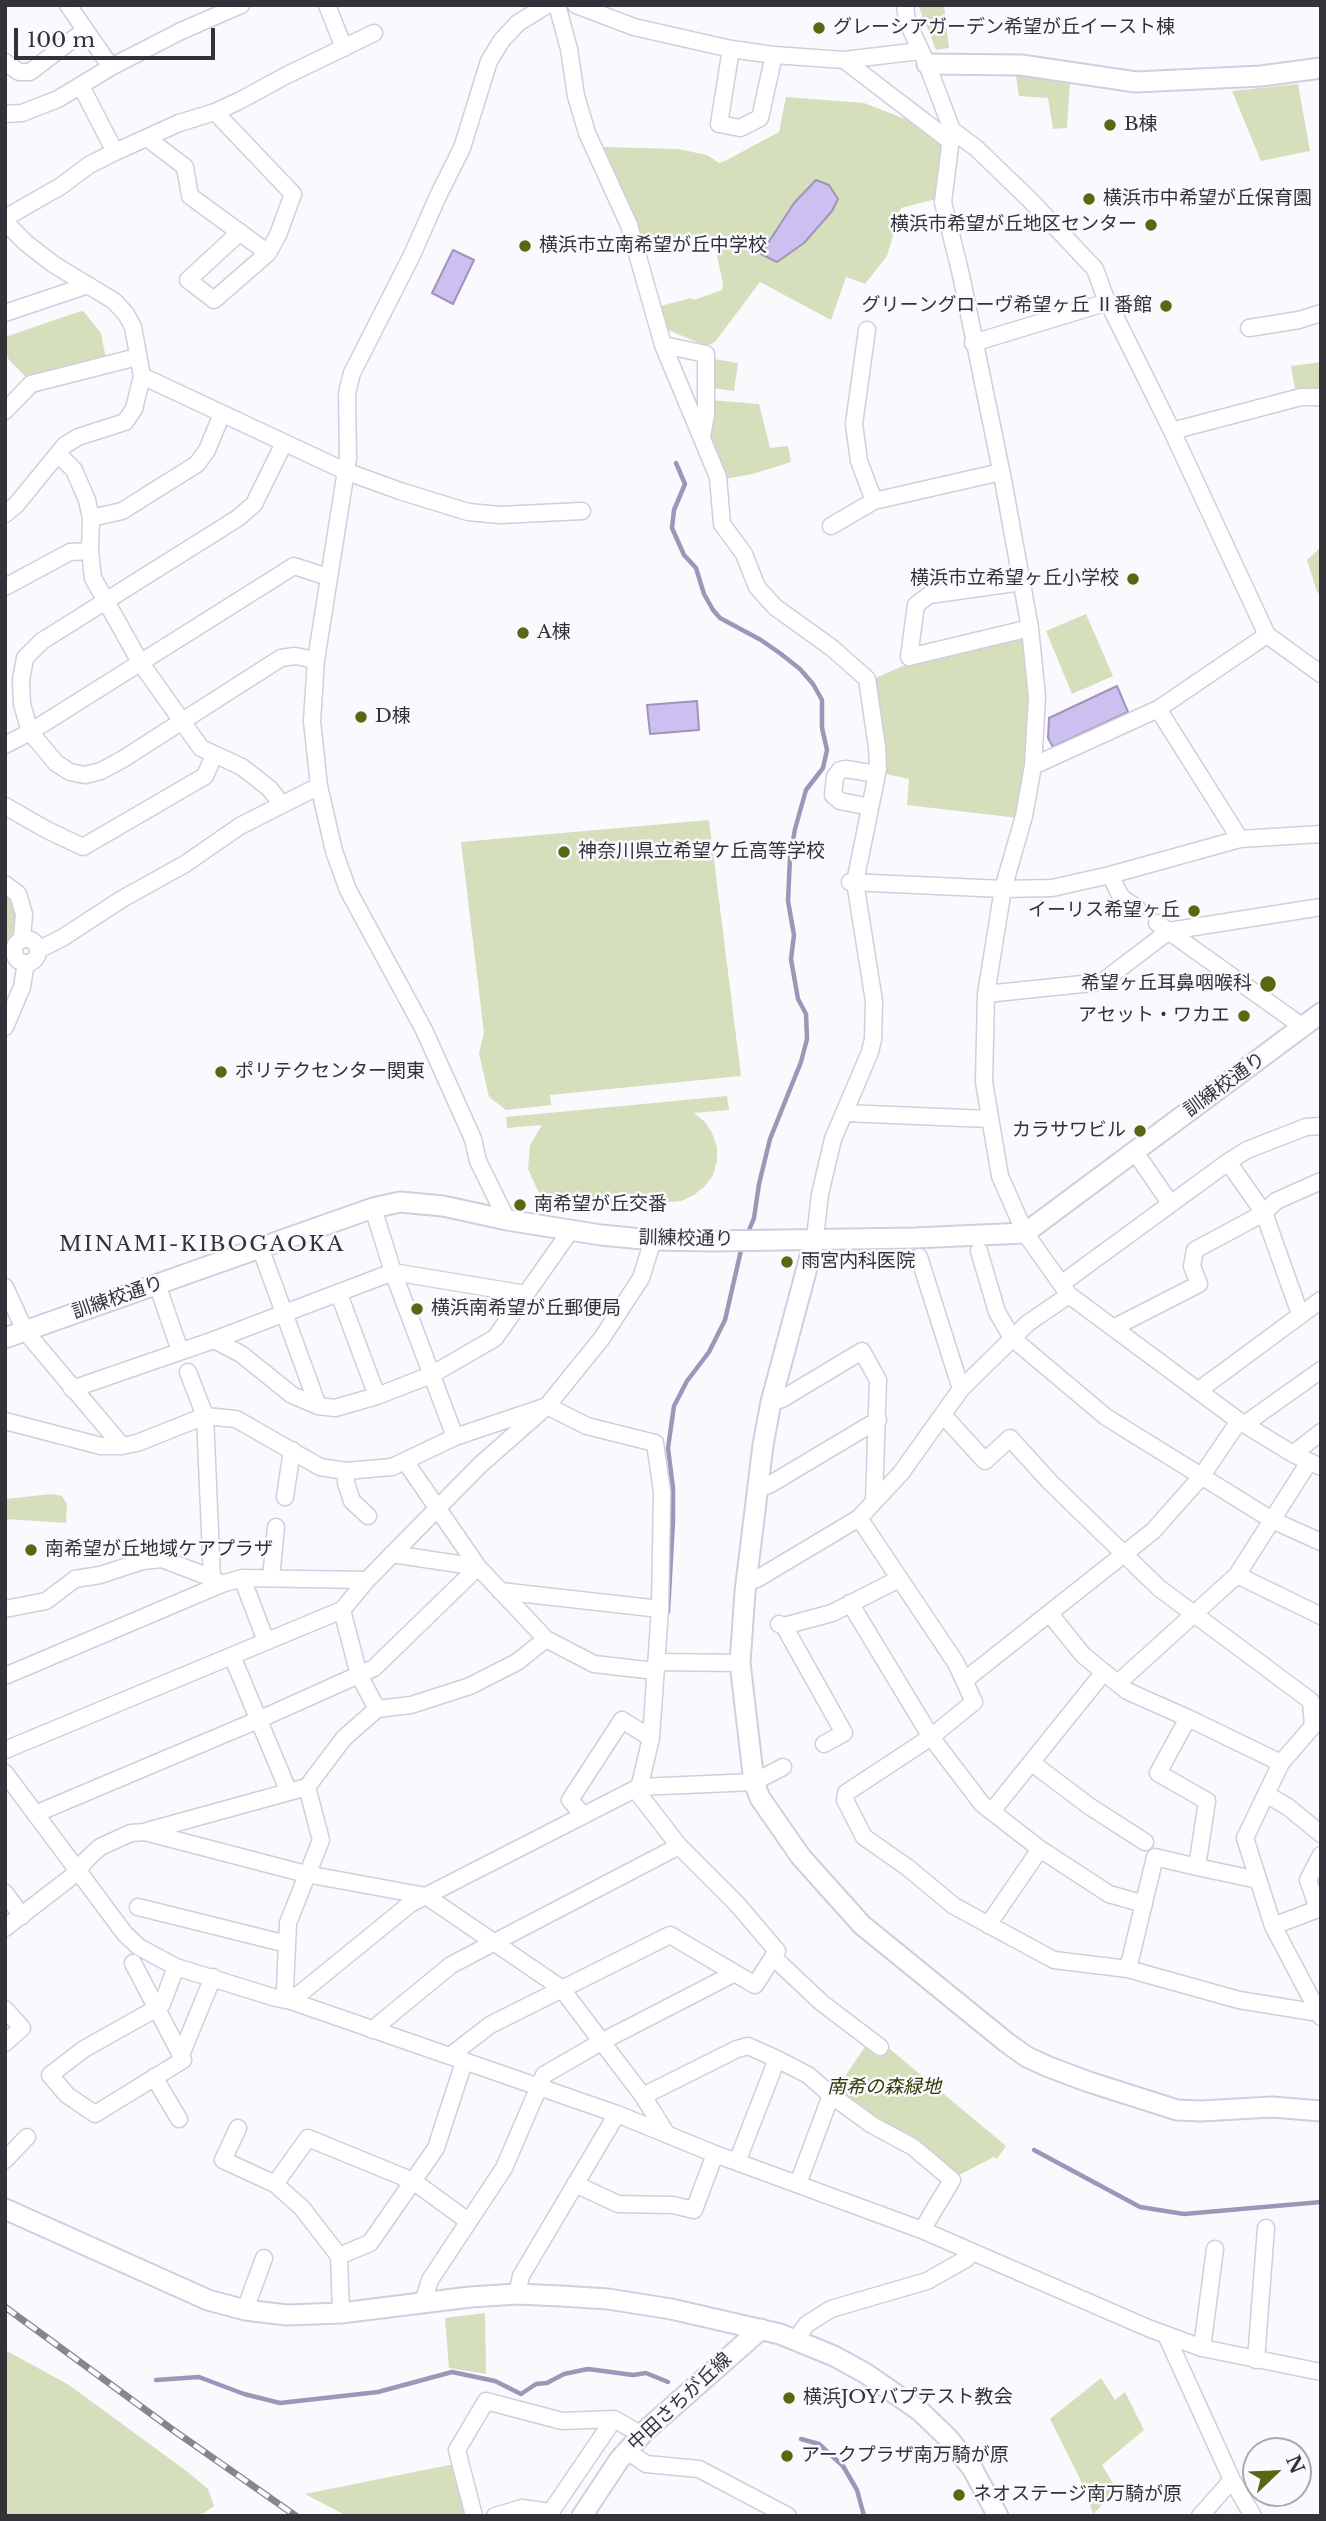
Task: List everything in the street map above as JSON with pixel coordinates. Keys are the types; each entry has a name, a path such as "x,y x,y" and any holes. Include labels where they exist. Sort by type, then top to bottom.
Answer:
{"street":[{"path":"68,5 111,67"},
{"path":"5,114 22,113 41,107 181,31 241,5"},
{"path":"327,5 344,48"},
{"path":"507,1220 478,1161 473,1139 424,1030 348,890 334,851 319,786 312,721 316,660 348,458 346,393 352,373 462,148 489,61 502,40 518,23 547,5"},
{"path":"557,5 569,49 576,96 587,133 629,225 663,345 718,477 722,524 744,554 757,587 775,607 832,648 867,678 877,747 877,774 853,882 874,1001 873,1039 833,1139 814,1229 815,1238 771,1402 757,1489 740,1663 754,1782 760,1798 786,1838 862,1925 1027,2057 1089,2082 1177,2110 1272,2107 1321,2112"},
{"path":"576,5 634,27 727,48 774,55 844,60 924,58 1021,65 1136,82 1261,76 1321,68"},
{"path":"905,5 907,21 924,58 951,135 943,202 1022,582 1037,697 1033,766 1024,816 1003,888 986,994 984,1082 1000,1176 1025,1233 1065,1289 1113,1328 1242,1423 1315,1464 1272,1520 1237,1574 1119,1682"},
{"path":"5,62 19,72 30,72 85,30"},
{"path":"5,514 16,505 65,444 125,422 134,409 142,376 133,327 127,314 114,301 54,264 5,220 61,186 89,165 178,123 215,112 374,33"},
{"path":"727,48 719,124 740,128 760,118 774,55"},
{"path":"844,60 951,135 1011,182 1078,249 1094,269 1267,635 1321,674"},
{"path":"81,86 115,152"},
{"path":"215,112 293,194 278,235 268,253 214,300 188,280 240,232"},
{"path":"147,138 185,167 190,196 268,253"},
{"path":"5,313 88,285"},
{"path":"974,343 1108,302"},
{"path":"1249,328 1299,320 1321,313"},
{"path":"867,330 854,424 859,461 874,501"},
{"path":"663,345 706,354 706,414 702,438"},
{"path":"8,401 39,381 137,357"},
{"path":"142,376 345,471 468,512 500,515 582,511"},
{"path":"1172,431 1301,397 1321,397"},
{"path":"90,518 122,511 197,464 207,450 222,414"},
{"path":"284,443 254,504 238,518 42,641 25,658 21,680 22,704 30,732 56,763 70,772 85,775 102,771 281,658 295,656 316,660"},
{"path":"58,454 74,470 81,482 90,518 93,578 140,662 201,748 242,767 270,789 282,805"},
{"path":"831,526 874,501 1001,472"},
{"path":"5,587 70,552 90,551"},
{"path":"5,745 30,732 294,566 328,577"},
{"path":"1022,582 929,595 916,605 909,657 1030,628"},
{"path":"1033,766 1158,709 1267,635"},
{"path":"1158,709 1240,839"},
{"path":"5,806 83,847 205,776 214,755"},
{"path":"870,807 840,801 833,795 835,777 841,770 846,769 877,774"},
{"path":"38,950 185,864 240,826 319,786"},
{"path":"853,882 1052,888 1240,839 1321,834"},
{"path":"1110,875 1121,897 1137,908"},
{"path":"5,884 18,894 24,914 14,948 16,958 26,963"},
{"path":"986,994 1102,982 1163,927 1321,906"},
{"path":"1163,927 1303,1027"},
{"path":"14,948 34,942 38,950 36,958 26,963"},
{"path":"5,1027 22,987 26,963"},
{"name":"訓練校通り","path":"5,1338 373,1208 413,1202 507,1220 653,1240 914,1238 1025,1233 1321,1013"},
{"path":"844,1114 989,1119"},
{"path":"747,1582 757,1579 859,1518 901,1473 961,1389 1065,1289 1170,1203 1228,1162 1259,1145 1306,1127 1321,1126"},
{"path":"1135,1152 1170,1203"},
{"path":"1228,1162 1264,1213 1300,1314"},
{"path":"1113,1328 1199,1284 1192,1266 1195,1250 1264,1213 1276,1201 1321,1181"},
{"path":"373,1208 393,1272 454,1437"},
{"path":"214,1340 241,1354 292,1395 318,1406 335,1408 377,1396 432,1375 495,1338 571,1230"},
{"path":"5,1750 342,1610 367,1580 480,1465 547,1406 602,1338 641,1278 653,1240"},
{"path":"260,1247 318,1406"},
{"path":"979,1251 997,1312 1012,1338 1106,1417 1272,1520 1321,1542"},
{"path":"919,1257 961,1389"},
{"path":"72,1389 214,1340 393,1272 526,1294"},
{"path":"157,1284 180,1351"},
{"path":"5,1287 25,1331 122,1446"},
{"path":"340,1294 377,1396"},
{"path":"1199,1390 1321,1300"},
{"path":"771,1402 782,1399 862,1351 878,1380 874,1501"},
{"path":"965,1680 1153,1531 1201,1477 1242,1423 1321,1370"},
{"path":"188,1372 205,1416 217,1581"},
{"path":"5,1421 101,1446 122,1446 137,1443 205,1416 236,1419 320,1467 346,1471 392,1467 454,1437 547,1406 587,1426 655,1443 662,1492 660,1609 651,1738 638,1793 679,1846 737,1904 777,1951 755,1985 670,1935 490,2025 457,2059 436,2148 370,2243 339,2256"},
{"path":"943,1415 985,1461 1010,1438 1050,1482 1159,1588 1311,1701 1317,1724 1281,1763 1245,1838 1273,1926 1320,2015"},
{"path":"757,1489 769,1485 878,1420"},
{"path":"1293,1454 1321,1432"},
{"path":"285,1497 292,1450"},
{"path":"405,1461 478,1567 546,1639 594,1664 656,1667 740,1663"},
{"path":"346,1471 346,1483 352,1501 368,1516"},
{"path":"859,1518 956,1663 974,1702 931,1737 846,1793 845,1800 864,1837 954,1906 1055,1960 1128,1969 1239,2000 1320,2015"},
{"path":"271,1578 276,1527"},
{"path":"392,1554 478,1567"},
{"path":"5,1609 46,1601 75,1579 100,1575 143,1560 162,1559 217,1581"},
{"path":"35,1814 374,1668 478,1567"},
{"path":"1237,1574 1321,1616"},
{"path":"242,1578 266,1641"},
{"path":"5,1676 217,1581 242,1578 367,1580"},
{"path":"824,1744 844,1733 781,1625 832,1614 899,1579"},
{"path":"500,1591 660,1609"},
{"path":"850,1603 931,1737 982,1804 1040,1849 1109,1894 1144,1904"},
{"path":"342,1610 359,1675 377,1709"},
{"path":"1050,1614 1083,1655 1127,1691 1188,1717 1281,1763"},
{"path":"5,1928 79,1871 84,1862 100,1847 131,1833 145,1832 288,1790 307,1787 344,1738 377,1709 411,1704 470,1686 517,1662 546,1639"},
{"path":"232,1656 288,1790"},
{"path":"992,1811 1104,1672"},
{"path":"1188,1717 1158,1773 1207,1801 1197,1867"},
{"path":"583,1815 570,1800 622,1720 651,1738"},
{"path":"1032,1763 1089,1806 1145,1842"},
{"path":"290,2001 410,1904 639,1787 754,1782 783,1767"},
{"path":"5,1773 139,1947 176,1966 290,2001 617,2114 715,2154 922,2230 1202,2348 1321,2372"},
{"path":"290,2001 285,1988 288,1923 321,1840 307,1787"},
{"path":"1266,1794 1288,1807 1321,1834"},
{"path":"145,1832 306,1874 426,1896 561,1988 643,2096 666,2133"},
{"path":"372,2029 451,1965 679,1846"},
{"path":"988,1924 1040,1849"},
{"path":"1273,1926 1318,1909 1308,1880 1321,1855"},
{"path":"1128,1969 1155,1857 1258,1880"},
{"path":"5,1894 22,1916"},
{"path":"138,1907 287,1944"},
{"path":"773,1957 822,2003 880,2047"},
{"path":"133,1963 157,2008 183,2060 94,2115 67,2095 50,2076 84,2049 157,2008 162,2004 176,1966"},
{"path":"423,2302 430,2280 504,2168 544,2075 601,2042 733,1974"},
{"path":"181,2055 213,1977"},
{"path":"5,2008 22,2028 5,2043"},
{"path":"643,2096 737,2049 748,2046 777,2059 808,2075 872,2125 913,2147 952,2180 922,2230"},
{"path":"737,2162 777,2059"},
{"path":"154,2077 180,2119"},
{"path":"798,2184 831,2095"},
{"path":"517,2294 521,2276 617,2114"},
{"path":"238,2128 223,2160 275,2184 302,2207 339,2256 341,2313"},
{"path":"5,2160 27,2137"},
{"path":"275,2184 308,2138 413,2181 468,2221"},
{"path":"575,2184 618,2204 673,2205 694,2210 715,2154"},
{"path":"5,2209 208,2300 245,2310 287,2315 341,2313 423,2302 517,2294 608,2299 671,2309 761,2329 795,2340 865,2372 919,2411 948,2438 972,2468 998,2516"},
{"path":"1256,2360 1266,2228"},
{"path":"1202,2348 1215,2249"},
{"path":"795,2340 807,2324 831,2309 927,2281 966,2259 970,2252"},
{"path":"245,2310 264,2258"},
{"name":"中田さちが丘線","path":"582,2516 642,2434 761,2329"},
{"path":"1166,2335 1232,2480 1253,2516"},
{"path":"474,2516 457,2450 486,2402 562,2421 614,2419 642,2434"},
{"path":"495,2516 522,2508 549,2514 614,2419"},
{"path":"627,2451 646,2464 699,2469 788,2516"},
{"path":"1200,2516 1232,2480"}],"green space":[{"path":"918,5 944,5 949,48 936,50"},
{"path":"1016,75 1070,83 1067,128 1053,129 1048,98 1019,96"},
{"path":"1298,84 1310,151 1261,161 1232,91"},
{"path":"786,97 864,103 916,123 943,143 940,198 901,208 887,256 865,284 846,277 831,320 760,282 715,342 706,346 666,329 657,307 691,298 694,300 722,290 723,283 714,243 707,237 688,238 640,251 602,147 678,149 707,155 719,163 779,132"},
{"path":"81,311 101,333 106,359 28,379 9,360 5,351 5,337"},
{"path":"714,359 738,363 734,391 713,388"},
{"path":"1321,362 1321,395 1296,394 1291,366"},
{"path":"711,400 759,404 770,448 788,446 791,462 753,474 724,479 705,430"},
{"path":"1321,547 1321,595 1317,592 1307,560"},
{"path":"1086,614 1113,676 1072,694 1046,631"},
{"path":"1025,636 1031,698 1027,767 1018,818 907,805 909,779 881,773 871,680 905,665"},
{"path":"709,820 741,1076 550,1095 551,1105 506,1110 489,1097 479,1053 484,1033 461,842"},
{"path":"5,892 10,894 17,918 14,935 5,945"},
{"path":"727,1096 729,1110 694,1113 705,1122 712,1133 717,1147 717,1161 713,1175 705,1186 681,1201 580,1211 556,1207 538,1191 528,1169 530,1145 542,1125 507,1128 506,1117"},
{"path":"52,1494 62,1496 67,1504 66,1523 5,1519 5,1499"},
{"name":"南希の森緑地","path":"873,2035 1006,2146 997,2159 994,2157 957,2176 830,2089 833,2085 837,2088"},
{"path":"485,2313 486,2374 449,2368 445,2318"},
{"path":"5,2350 69,2385 185,2470 208,2489 214,2506 204,2513 186,2516 5,2516"},
{"path":"1101,2378 1115,2400 1125,2392 1144,2430 1102,2465 1117,2490 1091,2516 1093,2513 1080,2479 1050,2419"},
{"path":"454,2464 469,2516 347,2516 305,2494"}],"shaded area":[{"path":"816,180 829,185 838,199 832,211 804,243 777,262 761,254 794,203"},
{"path":"453,250 474,260 453,304 432,293"},
{"path":"1117,686 1128,712 1053,747 1048,738 1049,718"},
{"path":"697,701 699,730 650,734 647,705"}],"waterway":[{"path":"676,463 685,484 674,510 672,528 684,555 696,568 704,594 720,618 781,654 813,684 822,700 822,728 827,750 823,768 806,790 790,858 788,901 794,935 791,959 798,999 806,1014 807,1039 801,1062 770,1139 754,1218 747,1235"},
{"path":"668,1612 673,1521 673,1488 668,1448 674,1406 687,1381 709,1352 725,1320 742,1246"},
{"path":"1034,2150 1140,2207 1184,2214 1321,2202"},
{"path":"156,2380 199,2377 244,2394 280,2403 378,2392 452,2372 495,2381 521,2394 536,2384 588,2369 633,2375 646,2373 668,2382"},
{"path":"801,2439 819,2444 843,2466 857,2490 864,2516"}],"railway":[{"path":"5,2307 296,2516"}],"place":[{"name":"グレーシアガーデン希望が丘イースト棟","path":"819,28"},
{"name":"B棟","path":"1110,125"},
{"name":"横浜市中希望が丘保育園","path":"1089,199"},
{"name":"横浜市希望が丘地区センター","path":"1151,225"},
{"name":"横浜市立南希望が丘中学校","path":"525,246"},
{"name":"グリーングローヴ希望ヶ丘 Ⅱ番館","path":"1166,306"},
{"name":"横浜市立希望ヶ丘小学校","path":"1133,579"},
{"name":"A棟","path":"523,633"},
{"name":"D棟","path":"361,717"},
{"name":"神奈川県立希望ケ丘高等学校","path":"564,852"},
{"name":"イーリス希望ヶ丘","path":"1194,911"},
{"name":"希望ヶ丘耳鼻咽喉科","path":"1268,984"},
{"name":"アセット・ワカエ","path":"1244,1016"},
{"name":"ポリテクセンター関東","path":"221,1072"},
{"name":"カラサワビル","path":"1140,1131"},
{"name":"南希望が丘交番","path":"520,1205"},
{"name":"雨宮内科医院","path":"787,1262"},
{"name":"横浜南希望が丘郵便局","path":"417,1309"},
{"name":"南希望が丘地域ケアプラザ","path":"31,1550"},
{"name":"横浜JOYバプテスト教会","path":"789,2398"},
{"name":"アークプラザ南万騎が原","path":"787,2456"},
{"name":"ネオステージ南万騎が原","path":"959,2495"}],"district":[{"name":"MINAMI-KIBOGAOKA","path":"202,1245"}]}
